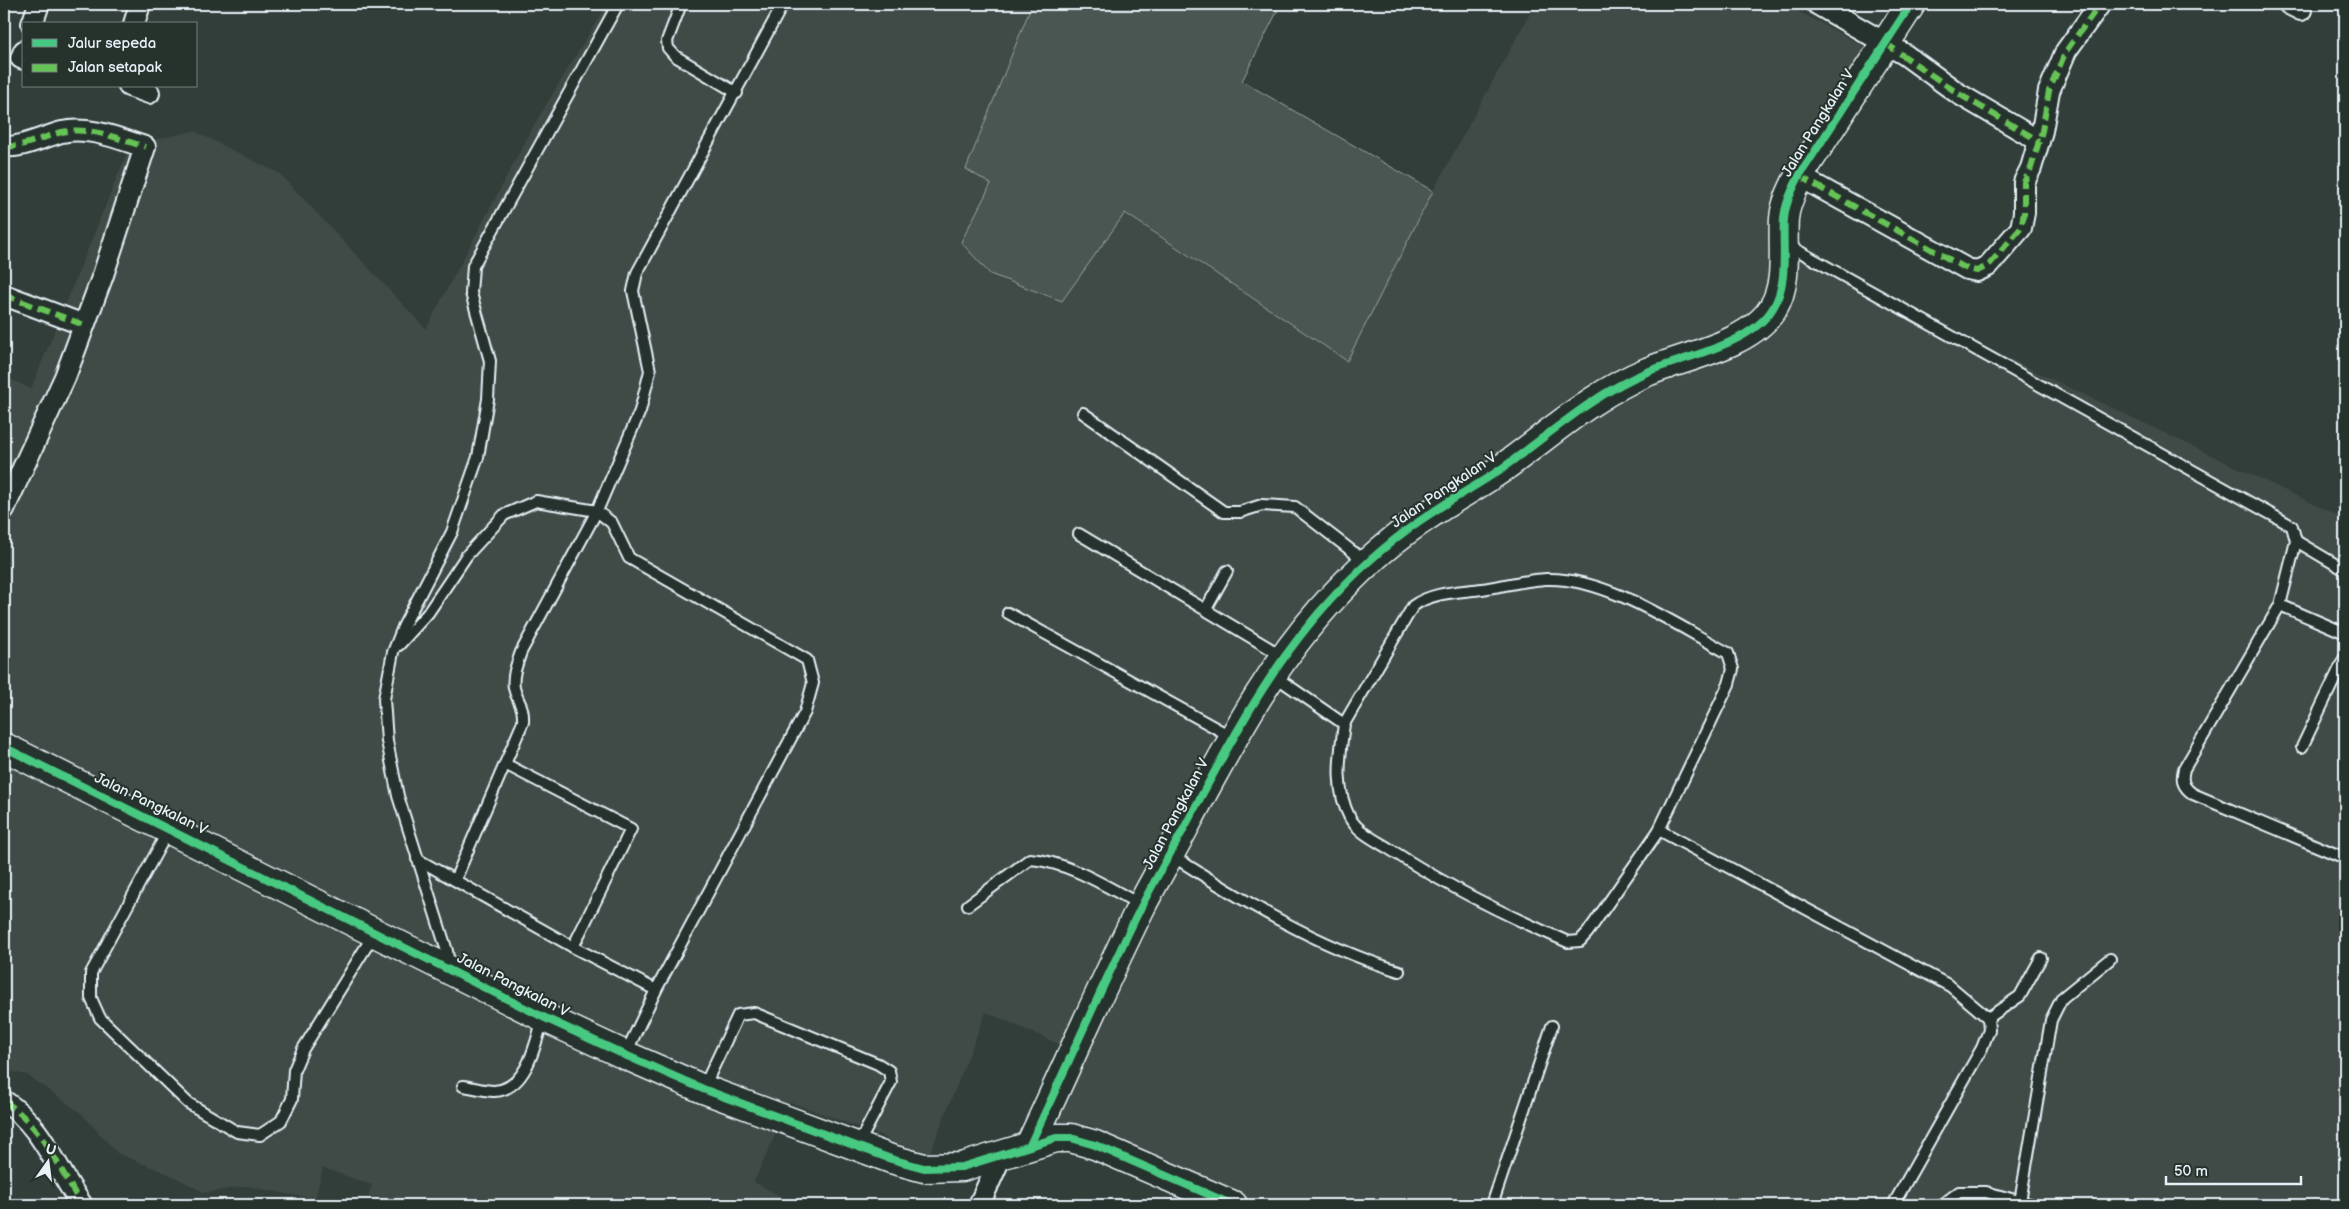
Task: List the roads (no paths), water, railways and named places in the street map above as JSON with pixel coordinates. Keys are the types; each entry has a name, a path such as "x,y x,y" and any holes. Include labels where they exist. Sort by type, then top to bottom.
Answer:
{"street":[{"path":"33,22 39,4"},
{"path":"135,22 140,4"},
{"path":"1817,4 1885,42 1959,94 2039,141"},
{"name":"Jalan Pangkalan V","path":"1030,1145 1142,905 1232,738 1278,666 1324,607 1367,564 1429,514 1499,470 1611,388 1671,362 1733,340 1750,331 1767,317 1776,301 1781,280 1785,244 1784,217 1789,198 1799,176 1885,42 1912,4"},
{"path":"1799,176 1967,268 1977,271 1988,266 2021,228 2024,214 2024,182 2031,168 2039,141 2050,91 2066,51 2100,4"},
{"path":"135,88 149,93"},
{"path":"4,145 16,147 50,134 84,130 145,147 84,324 58,392 4,509"},
{"path":"4,295 84,324"},
{"name":"Jalan Pangkalan V","path":"4,747 376,931 543,1017 703,1089 891,1159 924,1168 962,1167 1056,1138 1071,1138 1095,1145 1219,1202"},
{"path":"4,1102 30,1123 43,1139 81,1205"},
{"path":"980,1205 1002,1154"}],"lane":[{"path":"450,969 447,951 416,859 398,796 387,741 384,699 393,652 403,627 452,532 478,457 488,399 490,361 471,293 473,266 618,4"},
{"path":"681,4 667,41 668,48 675,56 737,93"},
{"path":"455,880 523,722 524,708 514,688 514,672 521,652 597,512 640,412 650,371 633,291 637,272 737,93 783,4"},
{"path":"1785,244 2292,526 2296,541 2280,605 2184,769 2182,777 2185,788 2193,794 2345,858"},
{"path":"1083,413 1224,512 1240,512 1262,504 1296,507 1367,564"},
{"path":"393,652 428,613 467,554 504,515 536,501 597,512 612,523 629,558 807,660 813,683 805,712 656,990 625,1055"},
{"path":"1079,534 1206,609 1278,666 1344,724"},
{"path":"2296,541 2345,570"},
{"path":"1206,609 1227,571"},
{"path":"1546,579 1570,581 1600,588 1624,598 1728,653 1732,660 1733,669 1723,699 1659,830 1580,941 1568,942 1492,909 1425,872 1358,828 1350,818 1339,782 1344,724 1413,606 1422,599 1546,579"},
{"path":"2280,605 2345,633"},
{"path":"1008,613 1232,738"},
{"path":"2302,747 2345,657"},
{"path":"505,764 629,826 631,829 573,947"},
{"path":"170,828 91,973 91,998 100,1018 188,1102 237,1132 260,1134 281,1121 292,1099 294,1070 303,1049 376,931"},
{"path":"1659,830 1950,986 1988,1018 1989,1030 1982,1048 1892,1205"},
{"path":"1170,855 1269,914 1332,947 1363,960 1399,971"},
{"path":"416,859 573,947 656,990"},
{"path":"968,905 1030,859 1048,860 1142,905"},
{"path":"1988,1018 2020,996 2041,958"},
{"path":"2020,1202 2051,1020 2062,998 2110,959"},
{"path":"703,1089 738,1015 754,1013 878,1064 889,1072 892,1082 857,1146"},
{"path":"463,1086 494,1091 509,1086 523,1073 535,1044 543,1017"},
{"path":"1492,1205 1552,1026"},
{"path":"1942,1205 1959,1192 1986,1192 2033,1205"}]}
